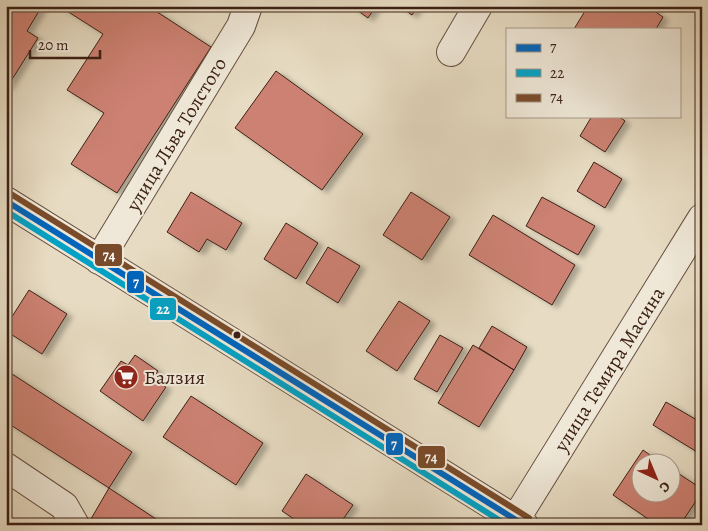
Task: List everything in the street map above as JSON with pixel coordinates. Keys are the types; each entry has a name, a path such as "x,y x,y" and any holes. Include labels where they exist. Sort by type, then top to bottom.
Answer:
{"street":[{"name":"улица Льва Толстого","path":"99,260 241,26 248,6"},
{"path":"451,52 478,6"},
{"path":"6,201 517,523"},
{"name":"улица Темира Масина","path":"517,523 702,218"},
{"path":"6,467 64,506 75,525"}],"building":[{"path":"6,6 42,6 27,31 38,38 6,89"},
{"path":"59,6 148,6 211,47 117,193 71,164 104,113 67,90 103,34"},
{"path":"351,6 376,6 368,18"},
{"path":"399,6 418,6 412,15"},
{"path":"588,6 647,6 663,17 657,28 575,28"},
{"path":"276,71 363,134 322,190 235,128"},
{"path":"591,118 621,118 625,121 605,152 580,136"},
{"path":"594,162 622,179 605,208 577,191"},
{"path":"191,192 242,223 226,250 207,239 199,252 167,232"},
{"path":"411,192 450,217 422,260 383,235"},
{"path":"542,197 595,226 578,255 526,226"},
{"path":"493,215 575,265 552,305 469,255"},
{"path":"286,223 318,243 296,279 264,259"},
{"path":"328,247 360,266 338,303 306,283"},
{"path":"29,290 67,314 42,354 6,331 6,326"},
{"path":"399,301 430,321 397,371 366,351"},
{"path":"492,326 527,347 514,370 479,348"},
{"path":"440,335 463,348 437,392 414,379"},
{"path":"473,345 514,370 479,427 438,403"},
{"path":"135,355 158,371 153,378 166,387 143,421 100,391 121,361 128,365"},
{"path":"6,370 132,452 109,488 6,422"},
{"path":"191,396 263,443 236,485 163,437"},
{"path":"666,402 702,423 702,455 653,425"},
{"path":"643,450 649,454 640,454"},
{"path":"630,470 630,504 680,504 680,475 702,489 702,492 680,525 657,525 613,495"},
{"path":"306,474 353,505 339,525 303,525 282,511"},
{"path":"109,488 165,525 88,524"}],"transit line":[{"name":"74","path":"11,194 529,518"},
{"name":"7","path":"6,201 524,525"},
{"name":"22","path":"6,211 507,525"}],"place":[{"name":"Балзия","path":"126,377"}]}
